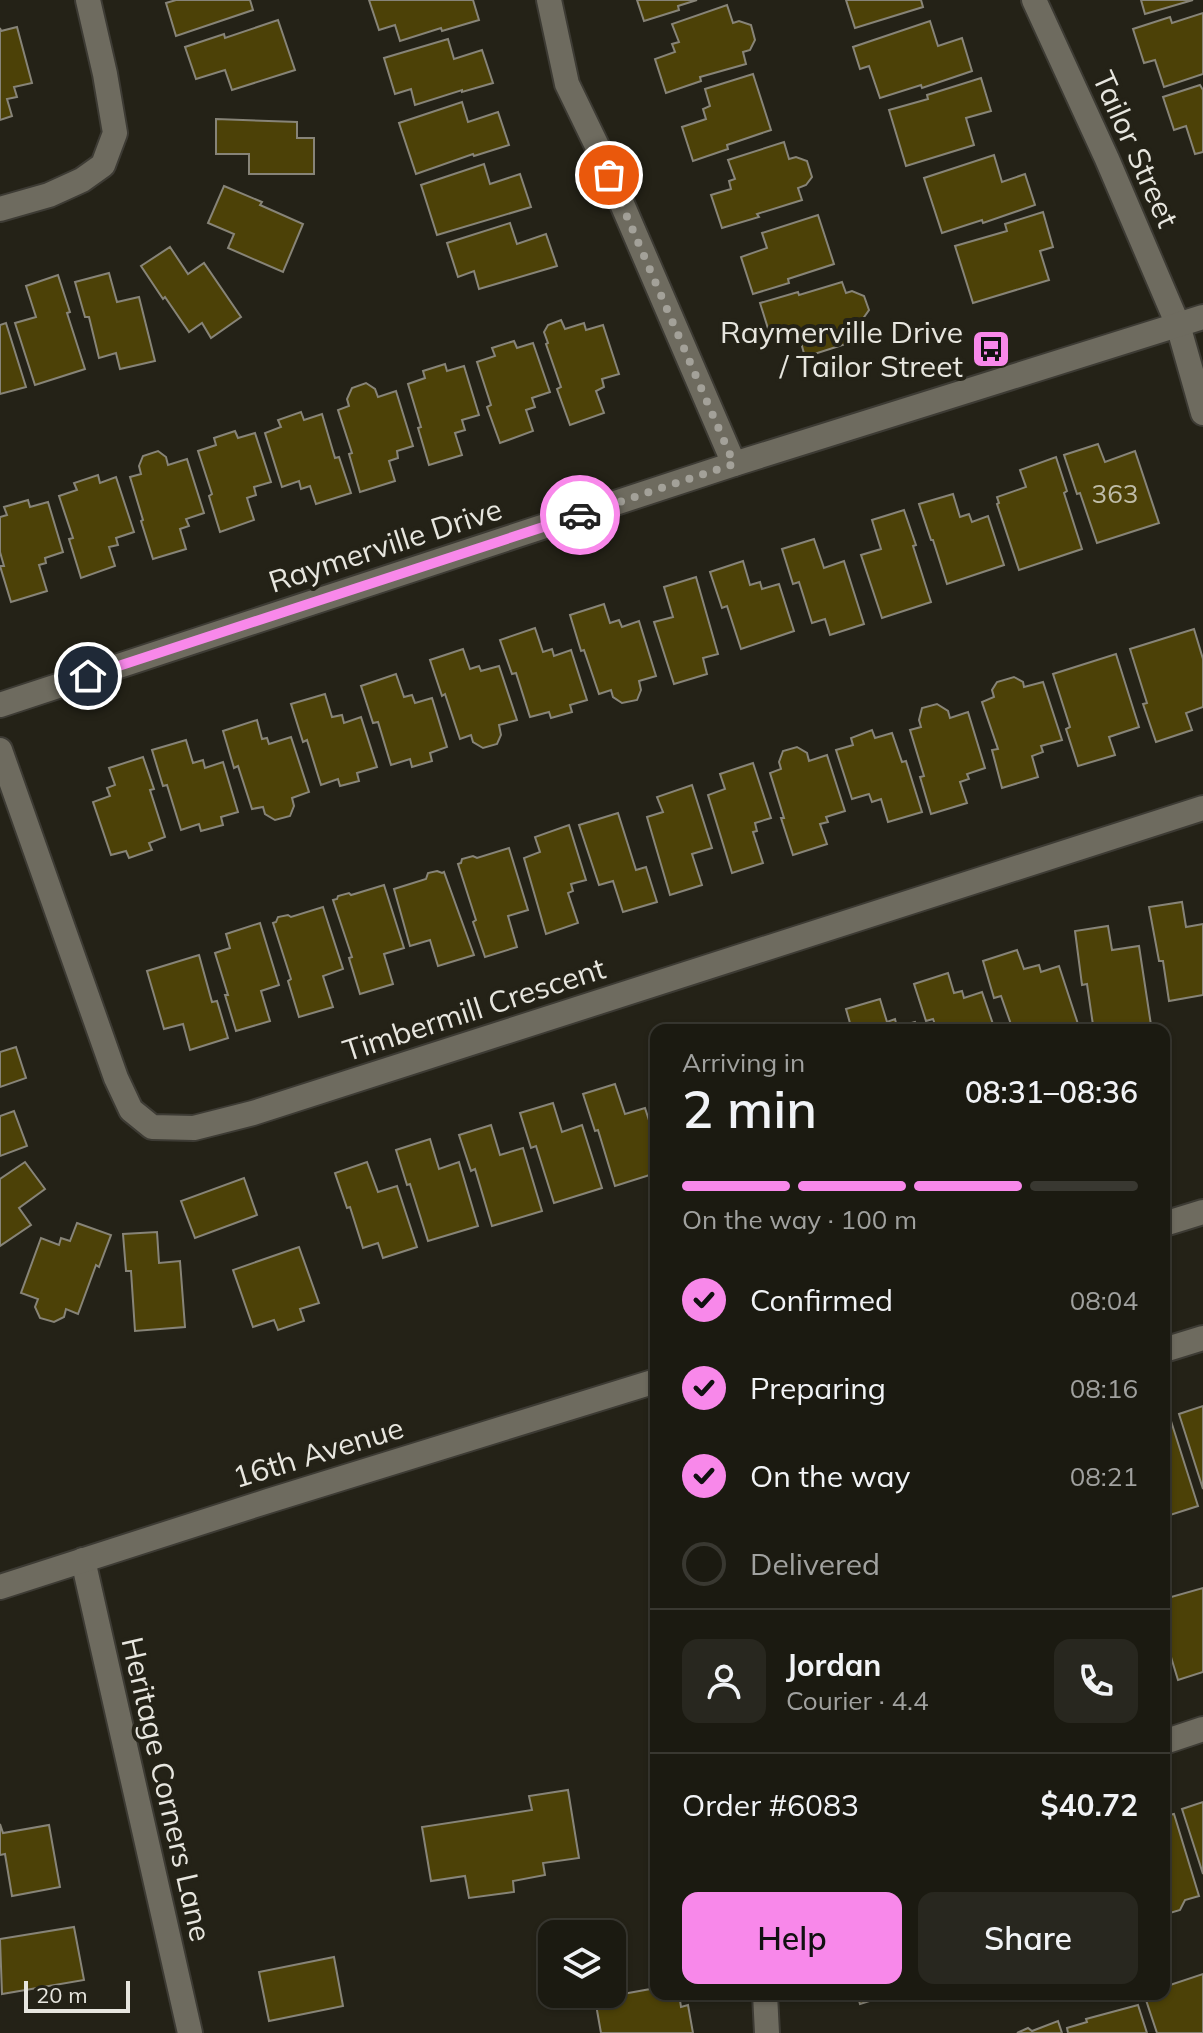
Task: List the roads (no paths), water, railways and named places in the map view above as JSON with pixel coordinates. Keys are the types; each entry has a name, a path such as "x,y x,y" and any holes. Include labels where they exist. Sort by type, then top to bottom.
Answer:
{"street":[{"path":"0,209 49,195 82,180 103,165 115,133 88,0"},
{"path":"549,0 567,84 598,148 734,464"},
{"name":"Tailor Street","path":"1034,0 1178,325"},
{"name":"Raymerville Drive","path":"0,705 734,464 1203,317"},
{"path":"1178,325 1203,413"},
{"name":"Timbermill Crescent","path":"0,750 116,1078 131,1110 152,1127 194,1128 253,1113 1203,808"},
{"path":"1170,1222 1203,1212"},
{"path":"1170,1348 1203,1338"},
{"name":"16th Avenue","path":"0,1587 650,1383"},
{"name":"Heritage Corners Lane","path":"83,1560 190,2033"},
{"path":"1170,1740 1203,1729"},
{"path":"765,2000 767,2033"}],"place":[{"name":"Raymerville Drive / Tailor Street","path":"991,349"}]}
